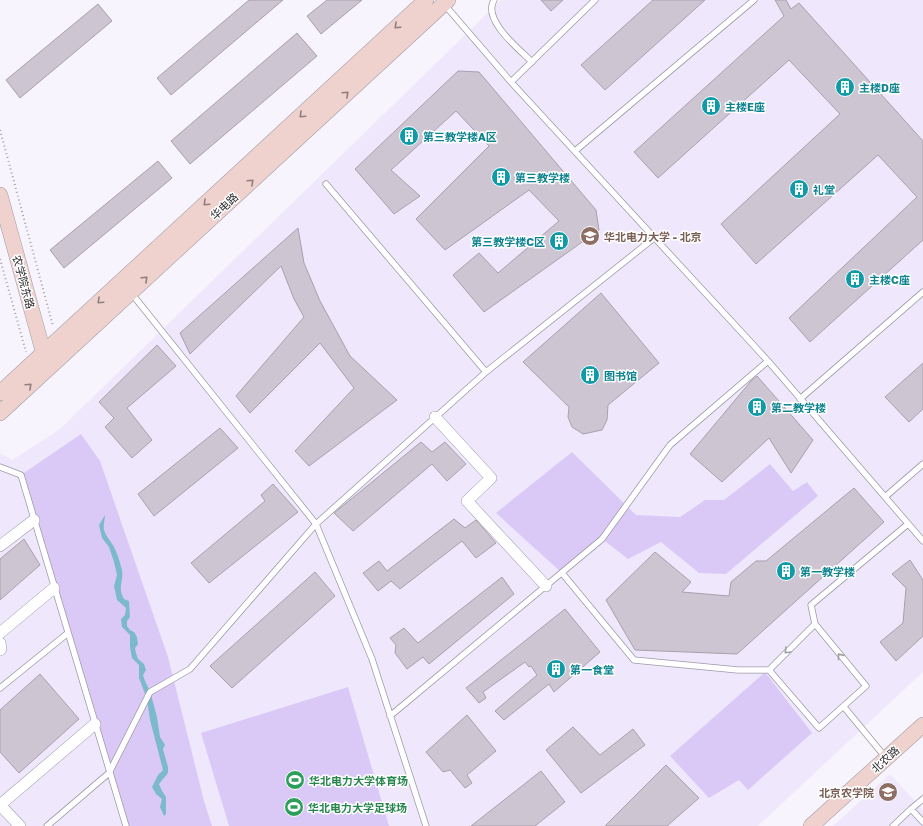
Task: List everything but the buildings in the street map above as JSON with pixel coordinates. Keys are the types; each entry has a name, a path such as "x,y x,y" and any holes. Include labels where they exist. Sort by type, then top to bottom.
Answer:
{"street":[{"name":"华电路","path":"0,413 48,369 126,287 426,0"},
{"name":"华电路","path":"0,394 44,353 126,287 444,1"},
{"name":"农学院东路","path":"0,195 48,369"},
{"path":"435,417 491,478 467,501 546,586"},
{"path":"0,546 34,520"},
{"path":"0,633 54,588"},
{"path":"0,643 0,650"},
{"path":"20,826 0,805 95,724"},
{"name":"北农路","path":"811,826 923,725"}],"lane":[{"path":"494,0 492,3 492,12 495,23 532,62"},
{"path":"511,82 595,0"},
{"path":"575,151 754,0"},
{"path":"444,1 511,82 768,361 923,541"},
{"path":"326,184 486,372"},
{"path":"47,826 109,773 150,692 190,669 316,524 486,372 654,238"},
{"path":"126,287 316,524 372,659 426,826"},
{"path":"800,399 923,292"},
{"path":"390,716 602,539 670,445 768,361"},
{"path":"885,498 923,464"},
{"path":"0,466 21,475 126,826"},
{"path":"769,670 819,728 866,686 815,624 811,605 908,524"},
{"path":"562,573 634,660 738,670 769,670 815,624"},
{"path":"0,688 68,633"},
{"path":"844,707 886,758"},
{"path":"893,826 923,799"},
{"path":"911,809 923,822"}],"path":[{"path":"0,130 52,322"},
{"path":"0,259 24,346"}],"shaded area":[{"name":"华北电力大学 - 北京","path":"501,0 923,0 923,672 758,826 0,826 0,453 12,460 60,429"},
{"path":"81,434 100,461 168,657 204,801 212,826 126,826 21,475"},
{"path":"572,452 636,515 680,517 705,500 724,500 770,464 793,491 807,482 818,496 726,574 699,573 661,542 628,559 602,539 562,573 496,513"},
{"path":"765,672 812,733 748,790 739,780 709,798 670,756"},
{"name":"华北电力大学体育场","path":"348,687 389,826 229,826 201,733"},
{"name":"北京农学院","path":"890,774 923,810 923,826 833,826"}],"water":[{"path":"105,515 104,530 116,551 122,570 122,595 124,599 129,601 130,617 127,621 127,626 137,637 138,644 135,648 136,653 138,659 144,664 146,670 143,675 150,691 157,717 160,737 165,745 163,749 168,767 168,773 159,784 166,797 166,814 164,816 160,807 162,799 156,794 152,787 158,775 163,770 150,720 147,699 139,678 139,665 132,658 130,635 122,627 121,619 125,615 126,608 117,600 114,586 117,575 114,562 109,547 102,538 99,525"}],"place":[{"name":"主楼D座","path":"845,87"},
{"name":"主楼E座","path":"711,106"},
{"name":"第三教学楼A区","path":"409,136"},
{"name":"第三教学楼","path":"501,177"},
{"name":"礼堂","path":"799,189"},
{"name":"华北电力大学 - 北京","path":"590,236"},
{"name":"第三教学楼C区","path":"559,241"},
{"name":"主楼C座","path":"855,279"},
{"name":"图书馆","path":"590,375"},
{"name":"第二教学楼","path":"757,407"},
{"name":"第一教学楼","path":"786,571"},
{"name":"第一食堂","path":"556,669"},
{"name":"华北电力大学体育场","path":"295,780"},
{"name":"北京农学院","path":"888,792"},
{"name":"华北电力大学足球场","path":"294,807"}]}
